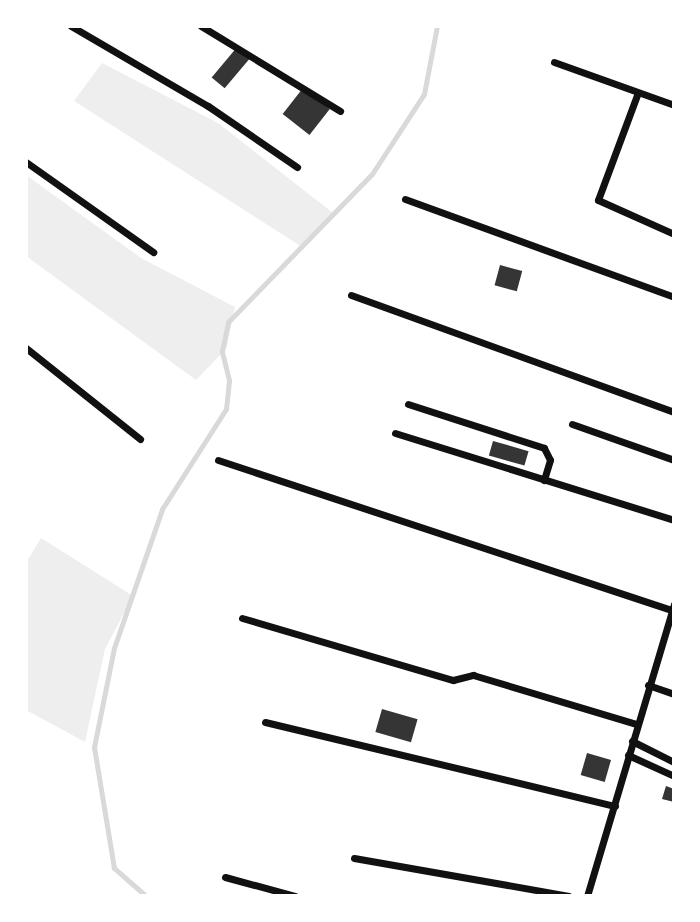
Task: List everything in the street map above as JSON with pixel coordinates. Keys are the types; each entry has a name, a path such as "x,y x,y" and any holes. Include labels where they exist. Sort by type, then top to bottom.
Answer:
{"street":[{"path":"71,26 208,106 297,167"},
{"path":"201,26 341,111"},
{"path":"554,62 637,95 646,93 674,105"},
{"path":"637,95 598,200 674,234"},
{"path":"26,162 153,252"},
{"path":"405,199 674,297"},
{"path":"351,295 674,412"},
{"path":"26,348 140,439"},
{"path":"408,404 544,448 550,460 544,480"},
{"path":"572,424 674,460"},
{"path":"395,433 674,520"},
{"path":"218,460 673,607 587,896"},
{"path":"242,618 453,680 473,675 636,724"},
{"path":"665,636 674,639"},
{"path":"649,685 674,694"},
{"path":"265,722 615,806"},
{"path":"632,741 674,762"},
{"path":"628,755 674,776"},
{"path":"354,858 569,896"},
{"path":"225,877 295,896"}],"shaded area":[{"path":"102,63 218,123 333,213 302,247 74,101"},
{"path":"26,175 141,258 235,307 226,349 196,380 26,256"},
{"path":"41,538 133,596 105,649 85,742 26,710 26,563"}],"building":[{"path":"238,46 251,57 225,88 212,77"},
{"path":"303,88 330,109 309,135 283,114"},
{"path":"500,265 522,271 517,291 495,285"},
{"path":"493,441 529,451 524,466 489,455"},
{"path":"382,709 418,719 411,742 375,732"},
{"path":"587,753 611,760 605,782 581,775"},
{"path":"666,786 674,789 674,802 662,799"}],"waterway":[{"path":"146,896 114,868 94,747 114,648 162,509 226,409 229,380 222,351 228,322 372,174 424,94 437,26"}]}
